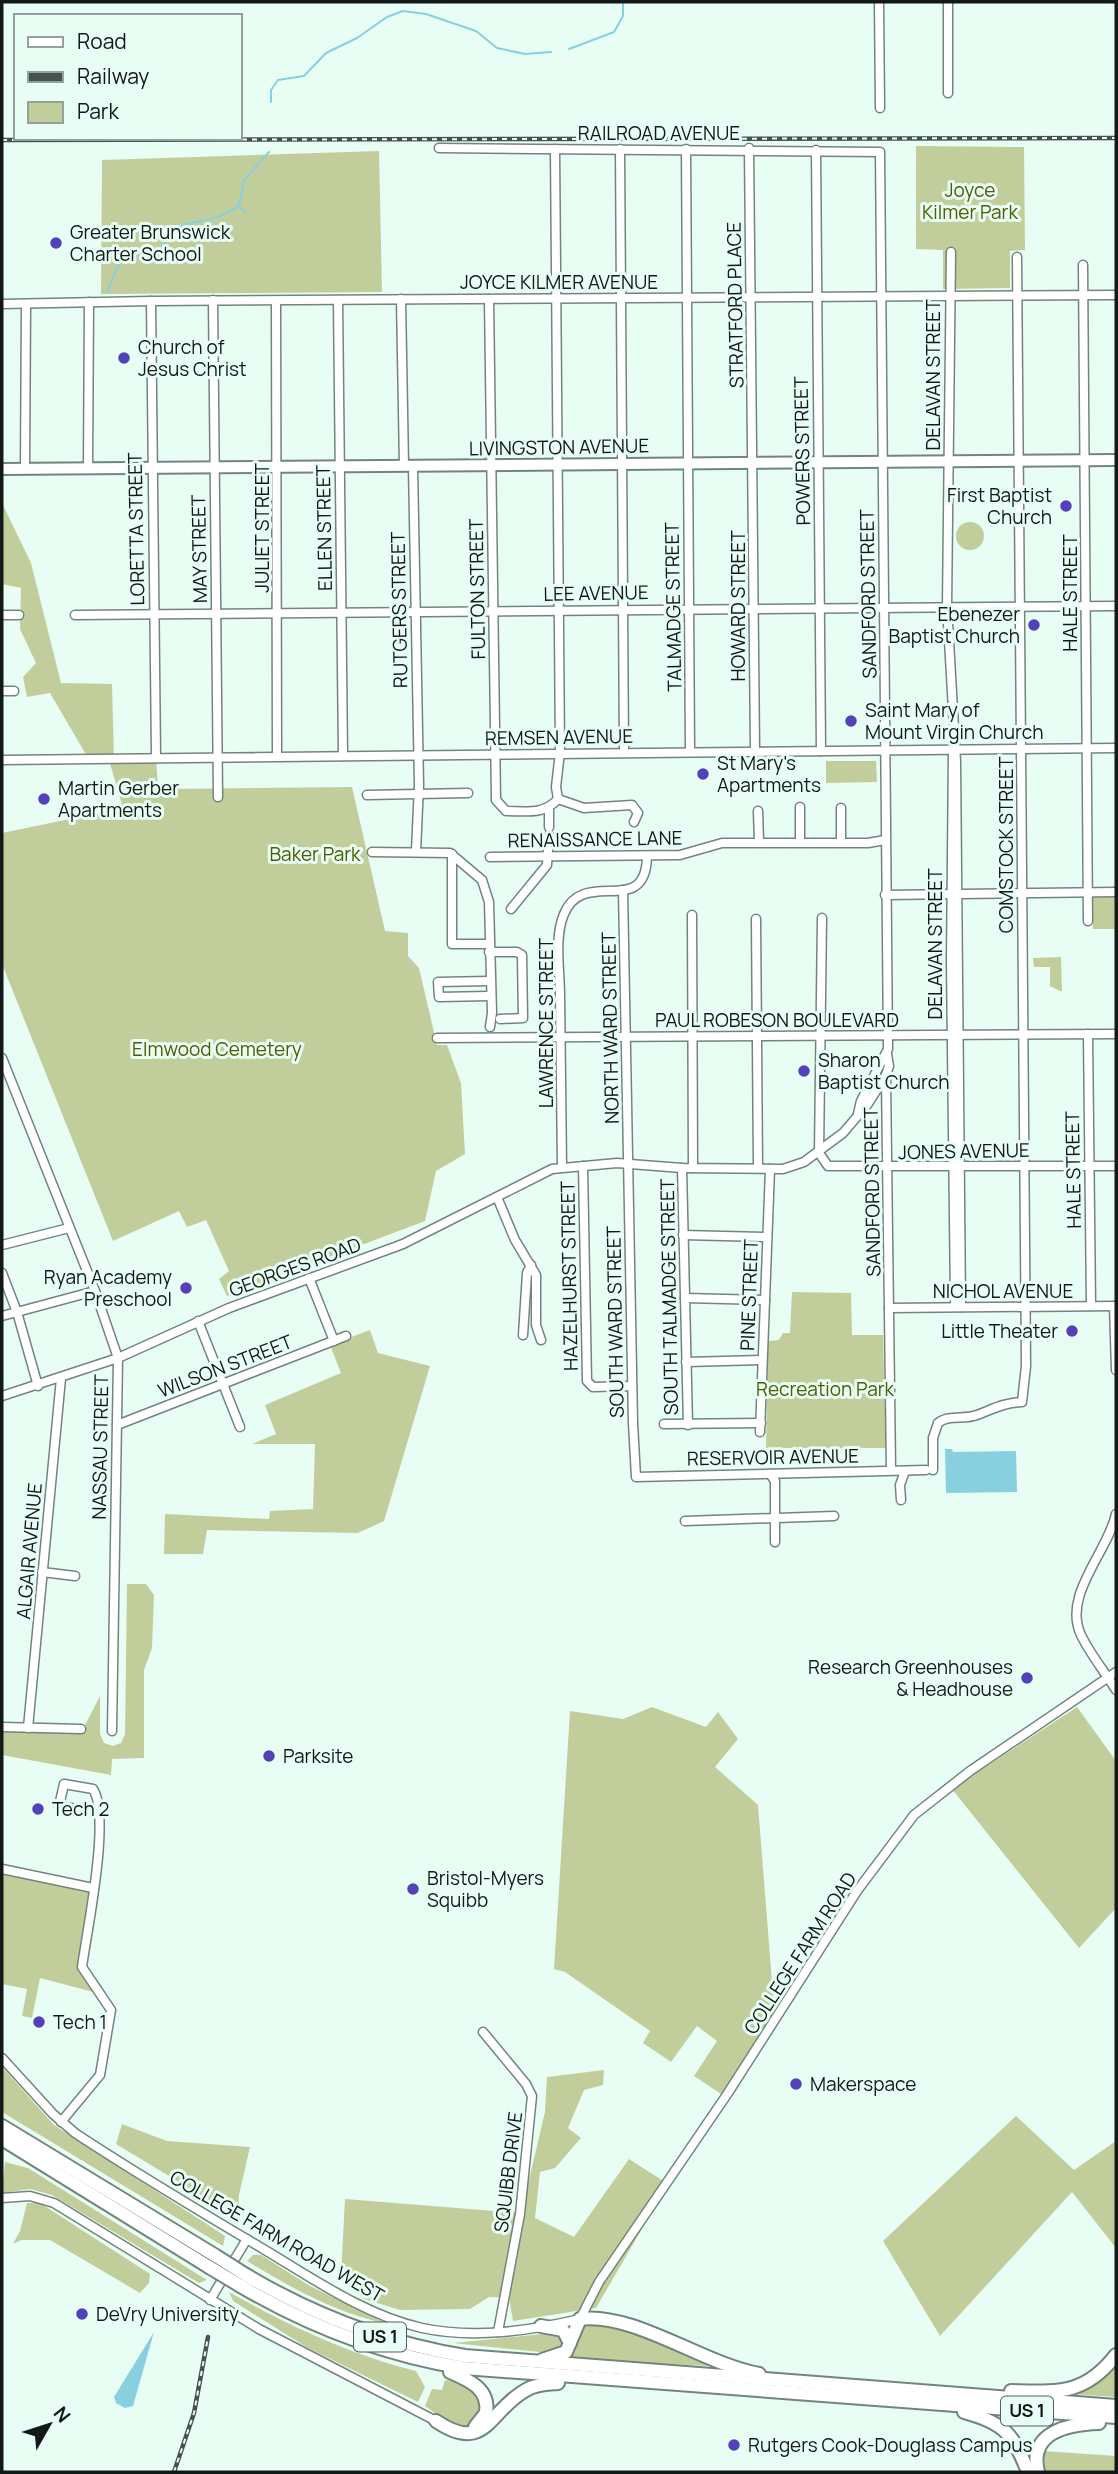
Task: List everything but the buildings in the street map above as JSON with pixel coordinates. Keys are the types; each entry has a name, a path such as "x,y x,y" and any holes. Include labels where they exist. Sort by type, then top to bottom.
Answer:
{"highway":[{"name":"US 1","path":"2,2126 213,2262"},
{"name":"US 1","path":"2,2139 327,2330 424,2361 484,2371 605,2380 937,2399 1116,2406"},
{"path":"2,2148 83,2189"},
{"name":"US 1","path":"243,2280 386,2339 445,2353 524,2363 807,2384 1116,2419"},
{"path":"586,2306 598,2317"},
{"path":"524,2363 559,2357 570,2343 580,2319 598,2317 622,2322 742,2371 807,2384"},
{"path":"541,2326 563,2330 570,2343"},
{"path":"937,2399 1070,2390 1095,2379 1116,2354"},
{"path":"424,2361 471,2381 487,2402 484,2419 472,2429 458,2430 436,2421"},
{"path":"436,2421 454,2432 471,2434 484,2428 515,2398 532,2387 605,2380"},
{"path":"937,2399 1002,2427 1015,2441 1028,2472"},
{"path":"1038,2472 1038,2448 1051,2432 1079,2424 1116,2419"}],"main road":[{"name":"LIVINGSTON AVENUE","path":"2,469 1116,460"}],"street":[{"path":"880,2 880,108"},
{"path":"948,2 948,93"},
{"name":"RAILROAD AVENUE","path":"439,148 749,148 880,152"},
{"name":"STRATFORD PLACE","path":"749,148 753,462"},
{"path":"555,149 558,799"},
{"path":"620,149 624,751"},
{"name":"TALMADGE STREET","path":"686,149 690,751"},
{"name":"POWERS STREET","path":"816,150 821,751"},
{"name":"SANDFORD STREET","path":"880,152 886,750 882,840 887,1035"},
{"name":"DELAVAN STREET","path":"951,252 947,606 953,749 958,1306"},
{"name":"COMSTOCK STREET","path":"930,1470 933,1438 941,1420 976,1416 997,1405 1021,1402 1026,1366 1017,257"},
{"name":"HALE STREET","path":"1083,265 1088,921"},
{"name":"JOYCE KILMER AVENUE","path":"2,304 949,294 1116,295"},
{"name":"RUTGERS STREET","path":"401,299 414,611 416,851"},
{"name":"FULTON STREET","path":"489,299 496,800 506,811 540,811 549,808"},
{"name":"MAY STREET","path":"213,300 218,797"},
{"name":"ELLEN STREET","path":"338,300 343,756"},
{"name":"LORETTA STREET","path":"151,301 156,757"},
{"name":"JULIET STREET","path":"276,301 277,756"},
{"path":"88,469 89,302"},
{"path":"25,469 26,304"},
{"name":"HOWARD STREET","path":"753,462 755,750"},
{"name":"LEE AVENUE","path":"75,615 1116,606"},
{"path":"2,615 19,615"},
{"path":"2,691 14,691"},
{"name":"REMSEN AVENUE","path":"2,760 277,756 416,758 494,753 624,751 1116,748"},
{"path":"367,795 468,793"},
{"path":"511,909 544,870 550,855 549,808 558,799"},
{"path":"558,799 584,808 632,805 638,813 635,822"},
{"path":"800,807 800,842"},
{"path":"841,808 841,842"},
{"path":"758,811 759,842"},
{"name":"RENAISSANCE LANE","path":"489,857 680,855 722,843 841,842 867,841 868,838 882,840"},
{"path":"372,852 452,854 485,885 489,902 489,981 492,1013 490,1032"},
{"path":"452,854 452,944 516,952 522,956 523,1018 500,1019"},
{"path":"623,890 631,890 645,880 647,856"},
{"name":"LAWRENCE STREET","path":"562,1167 559,954 564,914 569,905 589,892 623,890"},
{"name":"NORTH WARD STREET","path":"623,890 628,1165"},
{"path":"885,895 1116,892"},
{"path":"692,915 693,1168"},
{"path":"820,1153 822,918"},
{"path":"756,919 758,1168"},
{"path":"489,981 438,982 439,997 490,998"},
{"name":"PAUL ROBESON BOULEVARD","path":"437,1038 490,1032 560,1036 1116,1034"},
{"name":"HALE STREET","path":"1088,1034 1091,1306"},
{"name":"GEORGES ROAD","path":"858,1114 861,1101 887,1054 887,1035"},
{"name":"SANDFORD STREET","path":"887,1054 891,1470"},
{"name":"NASSAU STREET","path":"2,1058 118,1357 112,1731"},
{"name":"GEORGES ROAD","path":"2,1396 118,1357 198,1321 403,1244 562,1167 628,1165 770,1169 792,1166 820,1153 867,1105 886,1074"},
{"name":"JONES AVENUE","path":"820,1153 828,1166 834,1168 1116,1166"},
{"name":"SOUTH WARD STREET","path":"628,1165 636,1477"},
{"name":"HAZELHURST STREET","path":"583,1166 589,1385 632,1386"},
{"name":"SOUTH TALMADGE STREET","path":"682,1168 688,1425"},
{"name":"PINE STREET","path":"688,1425 760,1428 770,1169"},
{"path":"497,1198 515,1240 536,1275 536,1325 541,1340"},
{"path":"2,1245 69,1228"},
{"path":"683,1235 767,1237"},
{"path":"523,1335 527,1273 531,1265"},
{"path":"2,1273 17,1312 38,1386"},
{"path":"309,1278 334,1341"},
{"path":"2,1316 95,1292"},
{"path":"685,1298 765,1300"},
{"path":"1115,1306 1116,1370"},
{"name":"NICHOL AVENUE","path":"889,1308 1115,1306"},
{"path":"198,1321 240,1427"},
{"name":"WILSON STREET","path":"117,1425 346,1336"},
{"path":"686,1362 762,1360"},
{"name":"ALGAIR AVENUE","path":"29,1728 61,1378"},
{"path":"664,1424 688,1425"},
{"name":"RESERVOIR AVENUE","path":"636,1477 767,1471 770,1474 930,1470"},
{"path":"901,1500 900,1485 907,1471"},
{"path":"770,1474 775,1481 775,1542"},
{"path":"1116,1514 1112,1531 1083,1585 1077,1610 1081,1636 1116,1690"},
{"path":"685,1521 834,1516"},
{"path":"42,1572 75,1576"},
{"name":"COLLEGE FARM ROAD","path":"580,2319 857,1891 914,1815 970,1771 1116,1672"},
{"path":"2,1727 81,1729"},
{"path":"61,2122 96,2083 110,2026 107,2002 82,1967 93,1888 100,1813 99,1800 93,1789 64,1784 59,1806 100,1813"},
{"path":"2,1869 93,1888"},
{"name":"SQUIBB DRIVE","path":"483,2032 529,2086 532,2096 520,2214 498,2332"},
{"name":"COLLEGE FARM ROAD WEST","path":"2,2057 61,2122 247,2239 351,2300 384,2316 445,2332 498,2332 580,2319"},
{"path":"2,2198 30,2196 54,2203 259,2329 436,2421"},
{"path":"211,2300 247,2239"}],"green space":[{"name":"Joyce Kilmer Park","path":"916,146 1024,147 1025,250 1010,251 1010,288 943,289 943,250 916,249"},
{"path":"379,151 382,292 101,294 102,160"},
{"name":"Elmwood Cemetery","path":"2,503 31,563 61,683 112,684 114,759 156,756 158,789 352,787 385,931 408,933 408,956 419,968 437,1045 447,1045 461,1083 465,1154 436,1171 425,1221 227,1296 219,1279 229,1271 206,1220 187,1227 179,1211 113,1241 2,964 2,833 123,808 109,760 88,758 50,693 27,697 23,677 36,663 20,629 21,588 2,584"},
{"path":"970,522 980,526 984,536 980,546 970,550 960,546 956,536 960,526"},
{"path":"826,761 876,761 877,782 826,783"},
{"path":"1092,897 1116,897 1116,929 1093,929"},
{"path":"1061,957 1060,991 1050,986 1050,967 1034,967 1033,958"},
{"name":"Recreation Park","path":"792,1292 851,1293 852,1335 883,1335 886,1448 766,1448 768,1341 779,1340 783,1333 790,1333"},
{"path":"370,1330 378,1353 430,1366 384,1521 358,1533 207,1530 203,1554 164,1554 165,1514 269,1519 270,1511 313,1509 315,1444 252,1444 276,1434 265,1405 341,1373 330,1345"},
{"path":"127,1584 146,1584 154,1595 152,1648 144,1670 144,1758 112,1759 111,1775 2,1755 2,1730 82,1731 100,1696 100,1734 104,1743 113,1746 121,1743 125,1734"},
{"path":"652,1707 706,1727 718,1712 738,1739 715,1767 758,1805 775,2020 727,2098 694,2076 717,2041 697,2026 671,2062 643,2043 650,2031 565,1972 554,1969 570,1711 623,1719"},
{"path":"1077,1707 1116,1761 1116,1908 1079,1948 952,1789"},
{"path":"2,1871 93,1888 82,1967 101,1994 40,1978 32,2018 22,2016 27,1989 2,1984"},
{"path":"2,2067 54,2125 225,2236 223,2246 2,2112"},
{"path":"604,2070 603,2085 584,2090 568,2128 581,2138 555,2168 540,2172 535,2218 574,2237 629,2159 668,2184 596,2308 513,2321 509,2298 489,2297 470,2309 400,2310 364,2299 341,2276 345,2199 521,2213 545,2112 547,2077"},
{"path":"1016,2116 1074,2170 1116,2141 1116,2248 1072,2192 940,2336 883,2241"},
{"path":"122,2124 167,2141 250,2147 239,2195 237,2224 205,2204 202,2196 116,2144"},
{"path":"5,2162 28,2168 207,2280 199,2283 52,2195 30,2189 2,2193"},
{"path":"27,2203 40,2203 150,2274 149,2283 140,2293 50,2240 21,2240 13,2244 20,2231"},
{"path":"253,2255 261,2255 310,2286 388,2324 351,2314 298,2290 247,2261"},
{"path":"229,2292 320,2338 416,2371 425,2387 418,2402 308,2348 233,2301"},
{"path":"598,2320 686,2352 709,2366 571,2359 583,2323"},
{"path":"553,2333 562,2335 565,2341 561,2348 549,2353 453,2343"},
{"path":"1116,2361 1116,2397 1069,2394"},
{"path":"445,2380 467,2383 479,2395 480,2411 473,2424 466,2427 457,2426 425,2406 432,2389 442,2390"},
{"path":"1044,2451 1116,2456 1116,2472 1045,2472"}],"water":[{"path":"945,1449 952,1449 953,1452 1016,1451 1017,1492 946,1493"},
{"path":"154,2332 133,2406 125,2408 116,2403 114,2397"}],"waterway":[{"path":"569,49 614,32 623,16 623,2"},
{"path":"271,102 271,90 278,80 304,76 326,53 357,38 387,17 403,11 426,14 476,31 497,48 525,54 551,52"},
{"path":"107,293 117,267 126,257 154,254 183,225 219,217 239,206 244,180 269,152"},
{"path":"239,206 245,212"}],"railway":[{"path":"242,140 1116,138"},
{"path":"2,140 14,140"},
{"path":"174,2472 194,2413 208,2337"}],"place":[{"name":"Greater Brunswick Charter School","path":"56,243"},
{"name":"Church of Jesus Christ","path":"124,358"},
{"name":"First Baptist Church","path":"1066,506"},
{"name":"Ebenezer Baptist Church","path":"1034,625"},
{"name":"Saint Mary of Mount Virgin Church","path":"851,721"},
{"name":"St Mary's Apartments","path":"703,774"},
{"name":"Martin Gerber Apartments","path":"44,799"},
{"name":"Sharon Baptist Church","path":"804,1071"},
{"name":"Ryan Academy Preschool","path":"186,1288"},
{"name":"Little Theater","path":"1072,1331"},
{"name":"Research Greenhouses & Headhouse","path":"1027,1678"},
{"name":"Parksite","path":"269,1756"},
{"name":"Tech 2","path":"38,1809"},
{"name":"Bristol-Myers Squibb","path":"413,1889"},
{"name":"Tech 1","path":"39,2022"},
{"name":"Makerspace","path":"796,2084"},
{"name":"DeVry University","path":"82,2314"},
{"name":"Rutgers Cook-Douglass Campus","path":"734,2445"}],"park label":[{"name":"Baker Park","path":"315,854"}]}
